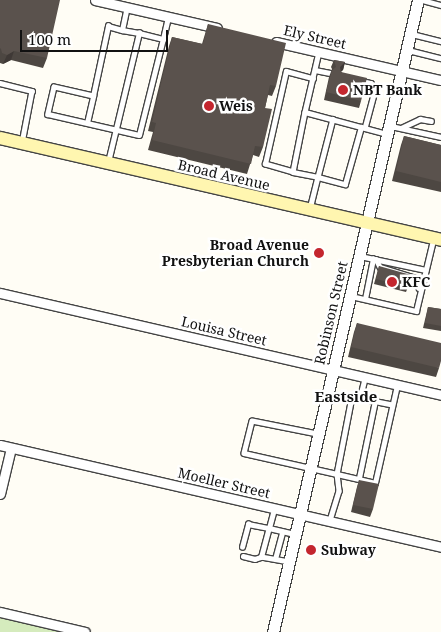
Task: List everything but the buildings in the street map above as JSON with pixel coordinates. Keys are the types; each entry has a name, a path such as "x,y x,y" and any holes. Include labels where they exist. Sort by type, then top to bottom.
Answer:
{"main road":[{"name":"Broad Avenue","path":"0,138 437,240"}],"street":[{"path":"95,0 224,30"},
{"name":"Robinson Street","path":"273,632 418,0"},
{"name":"Ely Street","path":"262,39 441,80"},
{"name":"Louisa Street","path":"0,293 441,395"},
{"name":"Moeller Street","path":"0,445 441,546"},
{"path":"0,494 11,448"},
{"path":"0,612 85,632"}],"lane":[{"path":"422,0 441,4"},
{"path":"122,30 127,7"},
{"path":"93,96 54,87 48,114 139,135 168,17"},
{"path":"87,123 108,26 163,39"},
{"path":"108,163 139,33"},
{"path":"410,34 441,41"},
{"path":"407,50 441,58"},
{"path":"293,172 319,52"},
{"path":"315,70 330,74"},
{"path":"313,78 286,71 265,164 345,184 374,91 371,83 356,80"},
{"path":"0,84 32,91 22,143"},
{"path":"305,112 363,128 388,130 401,128 420,119 431,121"},
{"path":"310,210 333,119"},
{"path":"401,128 441,137"},
{"path":"350,296 416,311 426,270 437,240"},
{"path":"360,256 426,270"},
{"path":"365,300 374,259"},
{"path":"374,259 380,267 418,278 418,302"},
{"path":"360,397 365,377"},
{"path":"318,435 252,420 244,453 375,483 397,385"},
{"path":"330,522 339,491 337,474 352,397 392,404"},
{"path":"359,478 375,401"},
{"path":"261,557 274,509"},
{"path":"242,547 248,524 295,535"},
{"path":"275,559 282,532"},
{"path":"243,556 289,562"}],"green space":[{"path":"0,613 83,632 0,632"}],"place":[{"name":"NBT Bank","path":"343,90"},
{"name":"Weis","path":"209,106"},
{"name":"Broad Avenue Presbyterian Church","path":"319,253"},
{"name":"KFC","path":"392,282"},
{"name":"Subway","path":"311,550"}],"district":[{"name":"Eastside","path":"346,397"}]}
